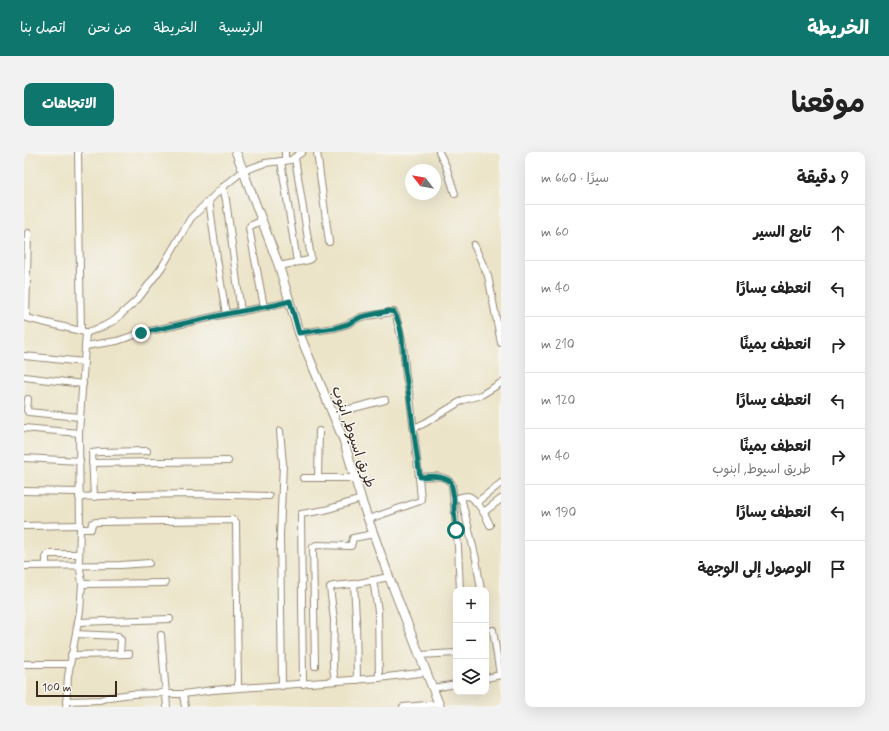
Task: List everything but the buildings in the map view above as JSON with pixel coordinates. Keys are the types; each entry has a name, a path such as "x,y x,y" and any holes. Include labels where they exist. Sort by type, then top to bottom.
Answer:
{"street":[{"path":"78,152 85,346 79,433 79,566 82,584 78,622 71,655 66,704 100,700 109,696 166,693 183,694 213,690 357,680 428,672"},
{"name":"طريق اسيوط, ابنوب","path":"236,152 279,266 299,333 334,413 361,499 389,577 428,672 440,706"},
{"path":"285,152 283,161 297,262"},
{"path":"28,233 25,318 84,332 104,326 115,320 138,299 162,267 191,218 223,187 243,171 265,163 295,158 302,152"},
{"path":"317,152 329,242"},
{"path":"439,152 446,166 455,194"},
{"path":"279,266 309,260 310,255 295,158"},
{"path":"223,187 226,200 240,312"},
{"path":"209,200 226,314"},
{"path":"262,220 249,228 264,307"},
{"path":"474,245 488,276 501,343"},
{"path":"85,346 117,341 141,333 290,301"},
{"path":"299,333 335,328 348,324 361,317 389,311 394,312 403,345 420,477 420,501 369,519"},
{"path":"24,356 84,362"},
{"path":"24,377 82,384"},
{"path":"414,428 464,400 482,395 501,382"},
{"path":"28,398 28,412 80,417"},
{"path":"334,413 386,400"},
{"path":"24,428 79,433"},
{"path":"280,431 283,464 280,534 282,686"},
{"path":"318,478 319,431"},
{"path":"94,497 92,454 147,451"},
{"path":"24,458 80,461"},
{"path":"92,463 228,461"},
{"path":"420,477 433,476 443,478 452,484 460,587"},
{"path":"304,478 355,478"},
{"path":"476,503 501,483"},
{"path":"24,491 94,497 192,494 269,496"},
{"path":"461,497 476,559 481,587"},
{"path":"454,498 470,497 484,512 490,525"},
{"path":"303,684 301,514 325,510 361,499"},
{"path":"484,512 501,499"},
{"path":"24,526 91,528 92,523 97,522 161,522 205,519 226,519 236,522 238,688"},
{"path":"315,666 313,547 315,545 351,546 352,538 374,534"},
{"path":"46,565 46,556 48,554 79,554"},
{"path":"24,566 79,566 149,563"},
{"path":"335,681 333,667 334,620 330,587 389,577"},
{"path":"373,580 378,611 379,678"},
{"path":"82,584 165,583"},
{"path":"354,584 357,680"},
{"path":"78,622 170,619"},
{"path":"489,677 500,675 493,630"},
{"path":"76,634 118,636 121,640 120,654"},
{"path":"160,636 167,707"},
{"path":"420,655 453,653"},
{"path":"71,655 129,654"},
{"path":"24,664 70,664"},
{"path":"433,688 453,685"},
{"path":"183,694 185,707"},
{"path":"403,707 440,706"}],"route":[{"path":"141,333 290,301 299,333 335,328 348,324 361,317 389,311 394,312 403,345 420,477 433,476 443,478 451,482 453,488 456,530"}]}
